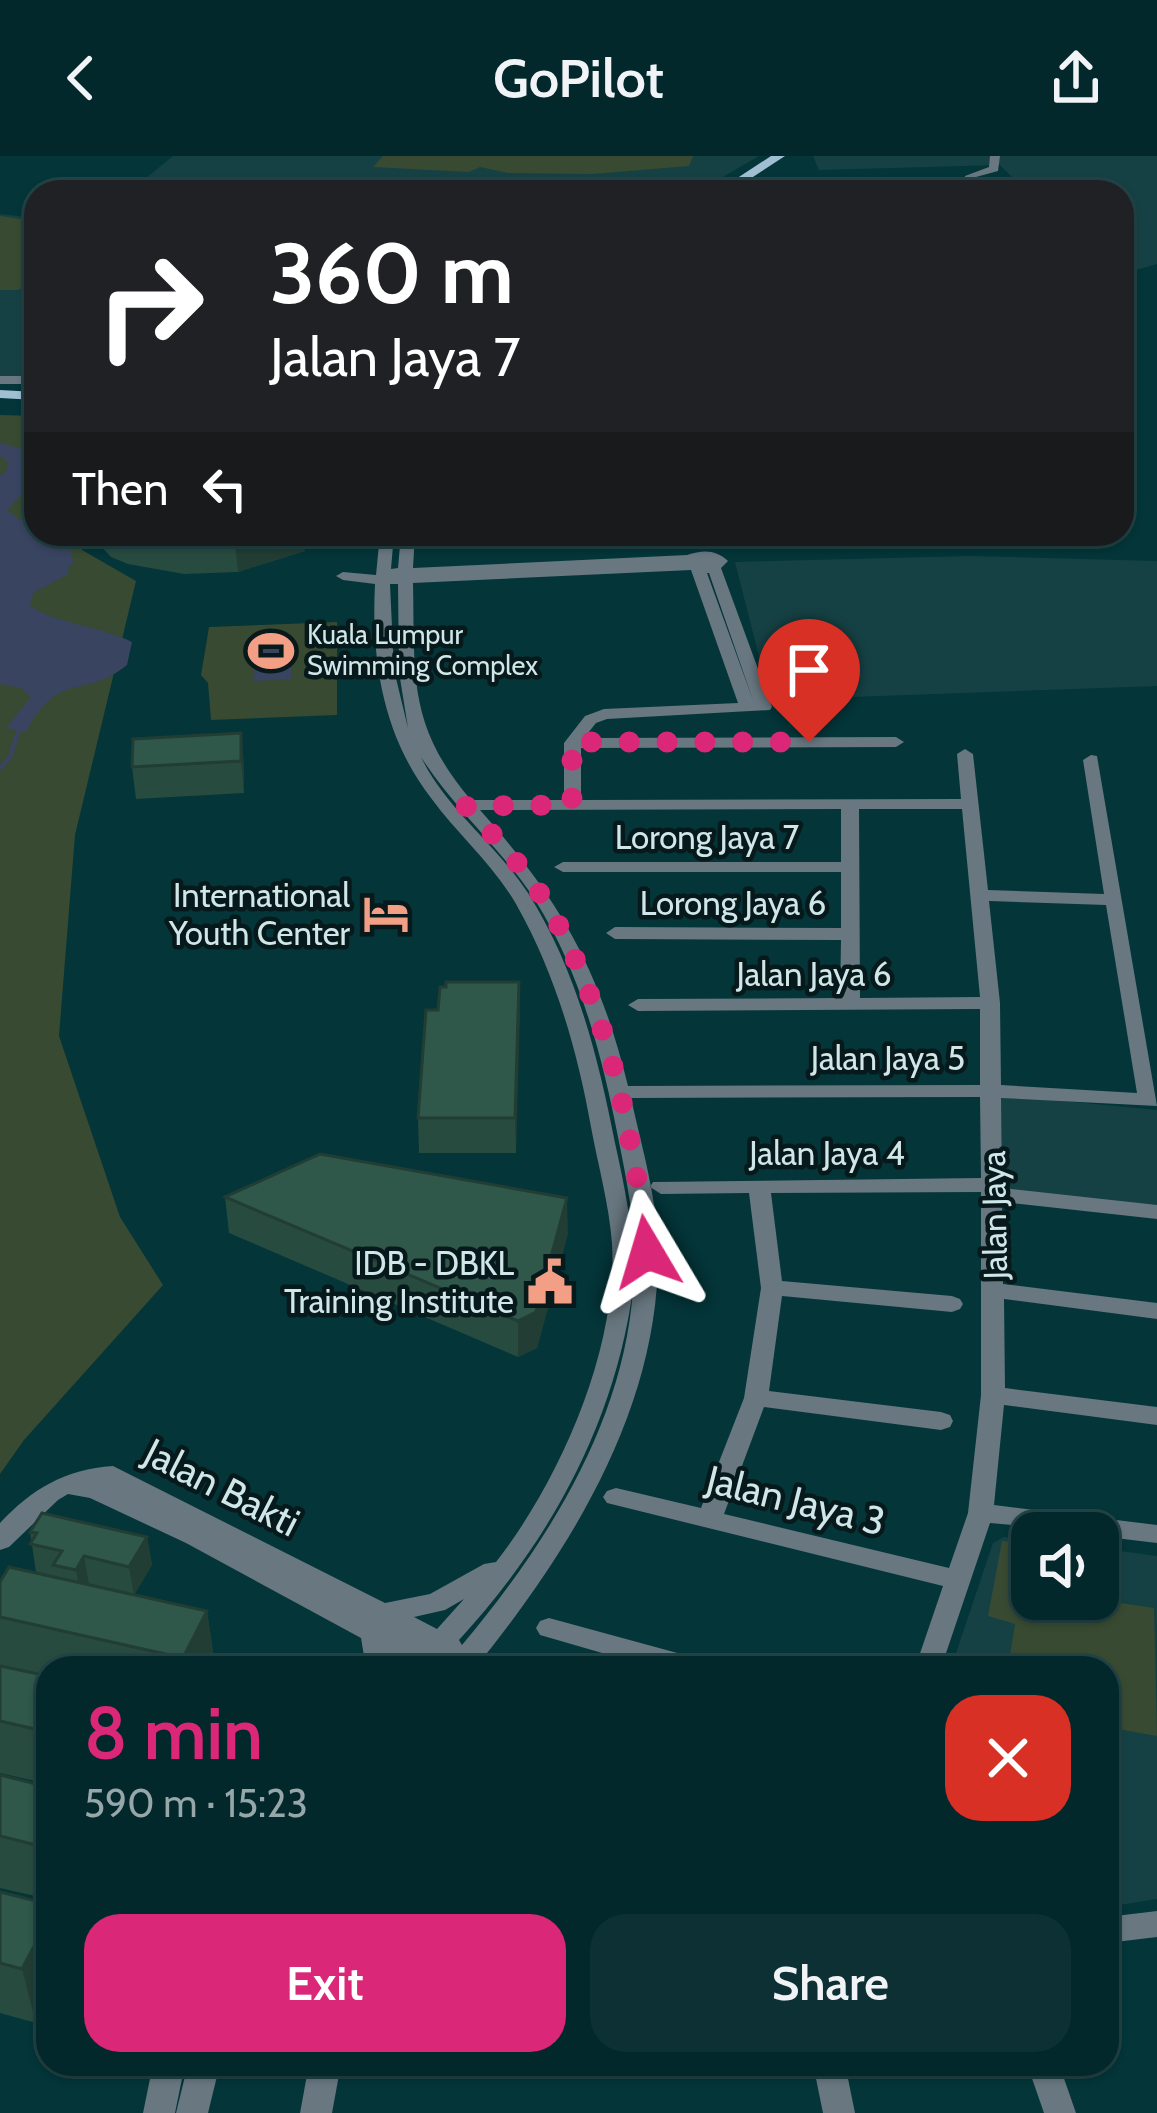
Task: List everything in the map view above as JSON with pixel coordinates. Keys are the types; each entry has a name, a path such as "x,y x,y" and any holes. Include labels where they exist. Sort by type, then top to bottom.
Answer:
{"main road":[{"path":"741,180 779,156"},
{"path":"755,180 792,156"}],"street":[{"path":"969,178 994,169 995,156"},
{"path":"386,546 386,662 395,724 415,767 525,903 554,959 574,1007 597,1090 623,1246 622,1291 599,1378 575,1443 512,1559 433,1656"},
{"path":"407,546 407,697 416,733 466,806 520,865 556,920 580,969 620,1092 647,1252 645,1294 625,1382 567,1524 520,1595 469,1656"},
{"path":"419,546 423,563 450,574"},
{"path":"385,572 405,576 697,565 756,708 604,714 581,725 572,742 572,805"},
{"path":"406,605 422,584 450,574"},
{"path":"572,742 896,742"},
{"name":"Jalan Jaya","path":"932,1656 981,1513 993,1395 990,1003 965,754"},
{"path":"1090,760 1153,1099"},
{"path":"466,806 970,804"},
{"name":"Jalan Jaya 5","path":"850,805 850,1004"},
{"name":"Lorong Jaya 7","path":"563,867 852,867"},
{"path":"979,895 1115,900"},
{"name":"Lorong Jaya 6","path":"615,933 850,934"},
{"name":"Jalan Jaya 6","path":"638,1005 990,1003"},
{"name":"Jalan Jaya 5","path":"620,1092 992,1091 1153,1099"},
{"path":"709,1519 756,1398 772,1288 759,1186"},
{"name":"Jalan Jaya 4","path":"661,1187 993,1190 1157,1212"},
{"path":"772,1288 952,1304"},
{"path":"995,1290 1157,1311"},
{"path":"993,1395 1157,1415"},
{"path":"756,1398 941,1421"},
{"name":"Jalan Bakti","path":"0,1540 24,1511 59,1485 94,1489 379,1624 424,1656"},
{"name":"Jalan Jaya 3","path":"616,1497 958,1580"},
{"path":"981,1513 1157,1534"},
{"path":"379,1656 379,1624 436,1603 512,1559"},
{"path":"550,1628 649,1656"},
{"path":"1119,1929 1157,1924"},
{"path":"158,2113 167,2076"},
{"path":"192,2113 201,2076"},
{"path":"316,2113 323,2076"},
{"path":"831,2076 839,2113"},
{"path":"1047,2076 1060,2113"}],"shaded area":[{"path":"173,156 759,156 718,180 144,180"},
{"path":"813,156 1157,156 1157,264 1134,271 1134,180 1021,180 1000,165 819,170"},
{"path":"0,214 24,217 24,377 0,377"},
{"path":"0,443 24,450 24,492 7,510 24,520 24,546 69,546 74,563 67,568 69,574 34,592 30,605 132,642 127,665 98,681 61,692 38,712 26,732 6,728 31,697 21,688 0,684 0,475 8,463 0,456"},
{"path":"970,556 1157,561 1157,686 770,700 735,562"},
{"path":"291,638 291,679 254,681 255,640"},
{"path":"999,1095 1157,1110 1157,1208 999,1190"},
{"path":"1004,1537 1011,1538 1011,1620 1119,1620 1119,1551 1157,1556 1157,1899 1119,1905 1119,1656 955,1656 993,1543"}],"green space":[{"path":"383,156 693,156 689,166 592,174 373,167"},
{"path":"0,216 24,220 24,287 0,290"},
{"path":"0,415 24,416 24,546 82,546 136,581 75,835 59,1036 120,1217 163,1285 24,1440 0,1474"},
{"name":"Kuala Lumpur Swimming Complex","path":"337,622 337,715 211,720 208,683 201,675 209,627"},
{"path":"1002,1541 1011,1542 1011,1620 1119,1620 1119,1603 1154,1608 1157,1736 1119,1729 1119,1656 1010,1656 1015,1624 988,1616"}],"building":[{"path":"241,733 241,761 132,767 133,739"},
{"path":"446,982 519,982 515,1118 418,1118 426,1010 438,1010 440,987 446,987"},
{"path":"320,1154 567,1198 536,1312 518,1321 225,1197"},
{"path":"42,1513 147,1537 129,1567 84,1556 76,1570 53,1565 62,1551 30,1544 37,1533 30,1532"},
{"path":"9,1567 207,1611 184,1656 174,1656 0,1617 0,1582"},
{"path":"0,1666 36,1674 36,1729 0,1721"},
{"path":"0,1775 36,1784 36,1845 0,1836"},
{"path":"0,1892 36,1901 36,1943 22,1969 0,1963"}],"waterway":[{"path":"0,768 10,757 18,732"}],"place":[{"name":"Kuala Lumpur Swimming Complex","path":"271,651"},
{"name":"International Youth Center","path":"386,914"},
{"name":"IDB - DBKL Training Institute","path":"550,1282"}],"route":[{"path":"647,1252 620,1092 580,969 556,920 520,865 466,806 572,805 572,742 809,742"}]}
